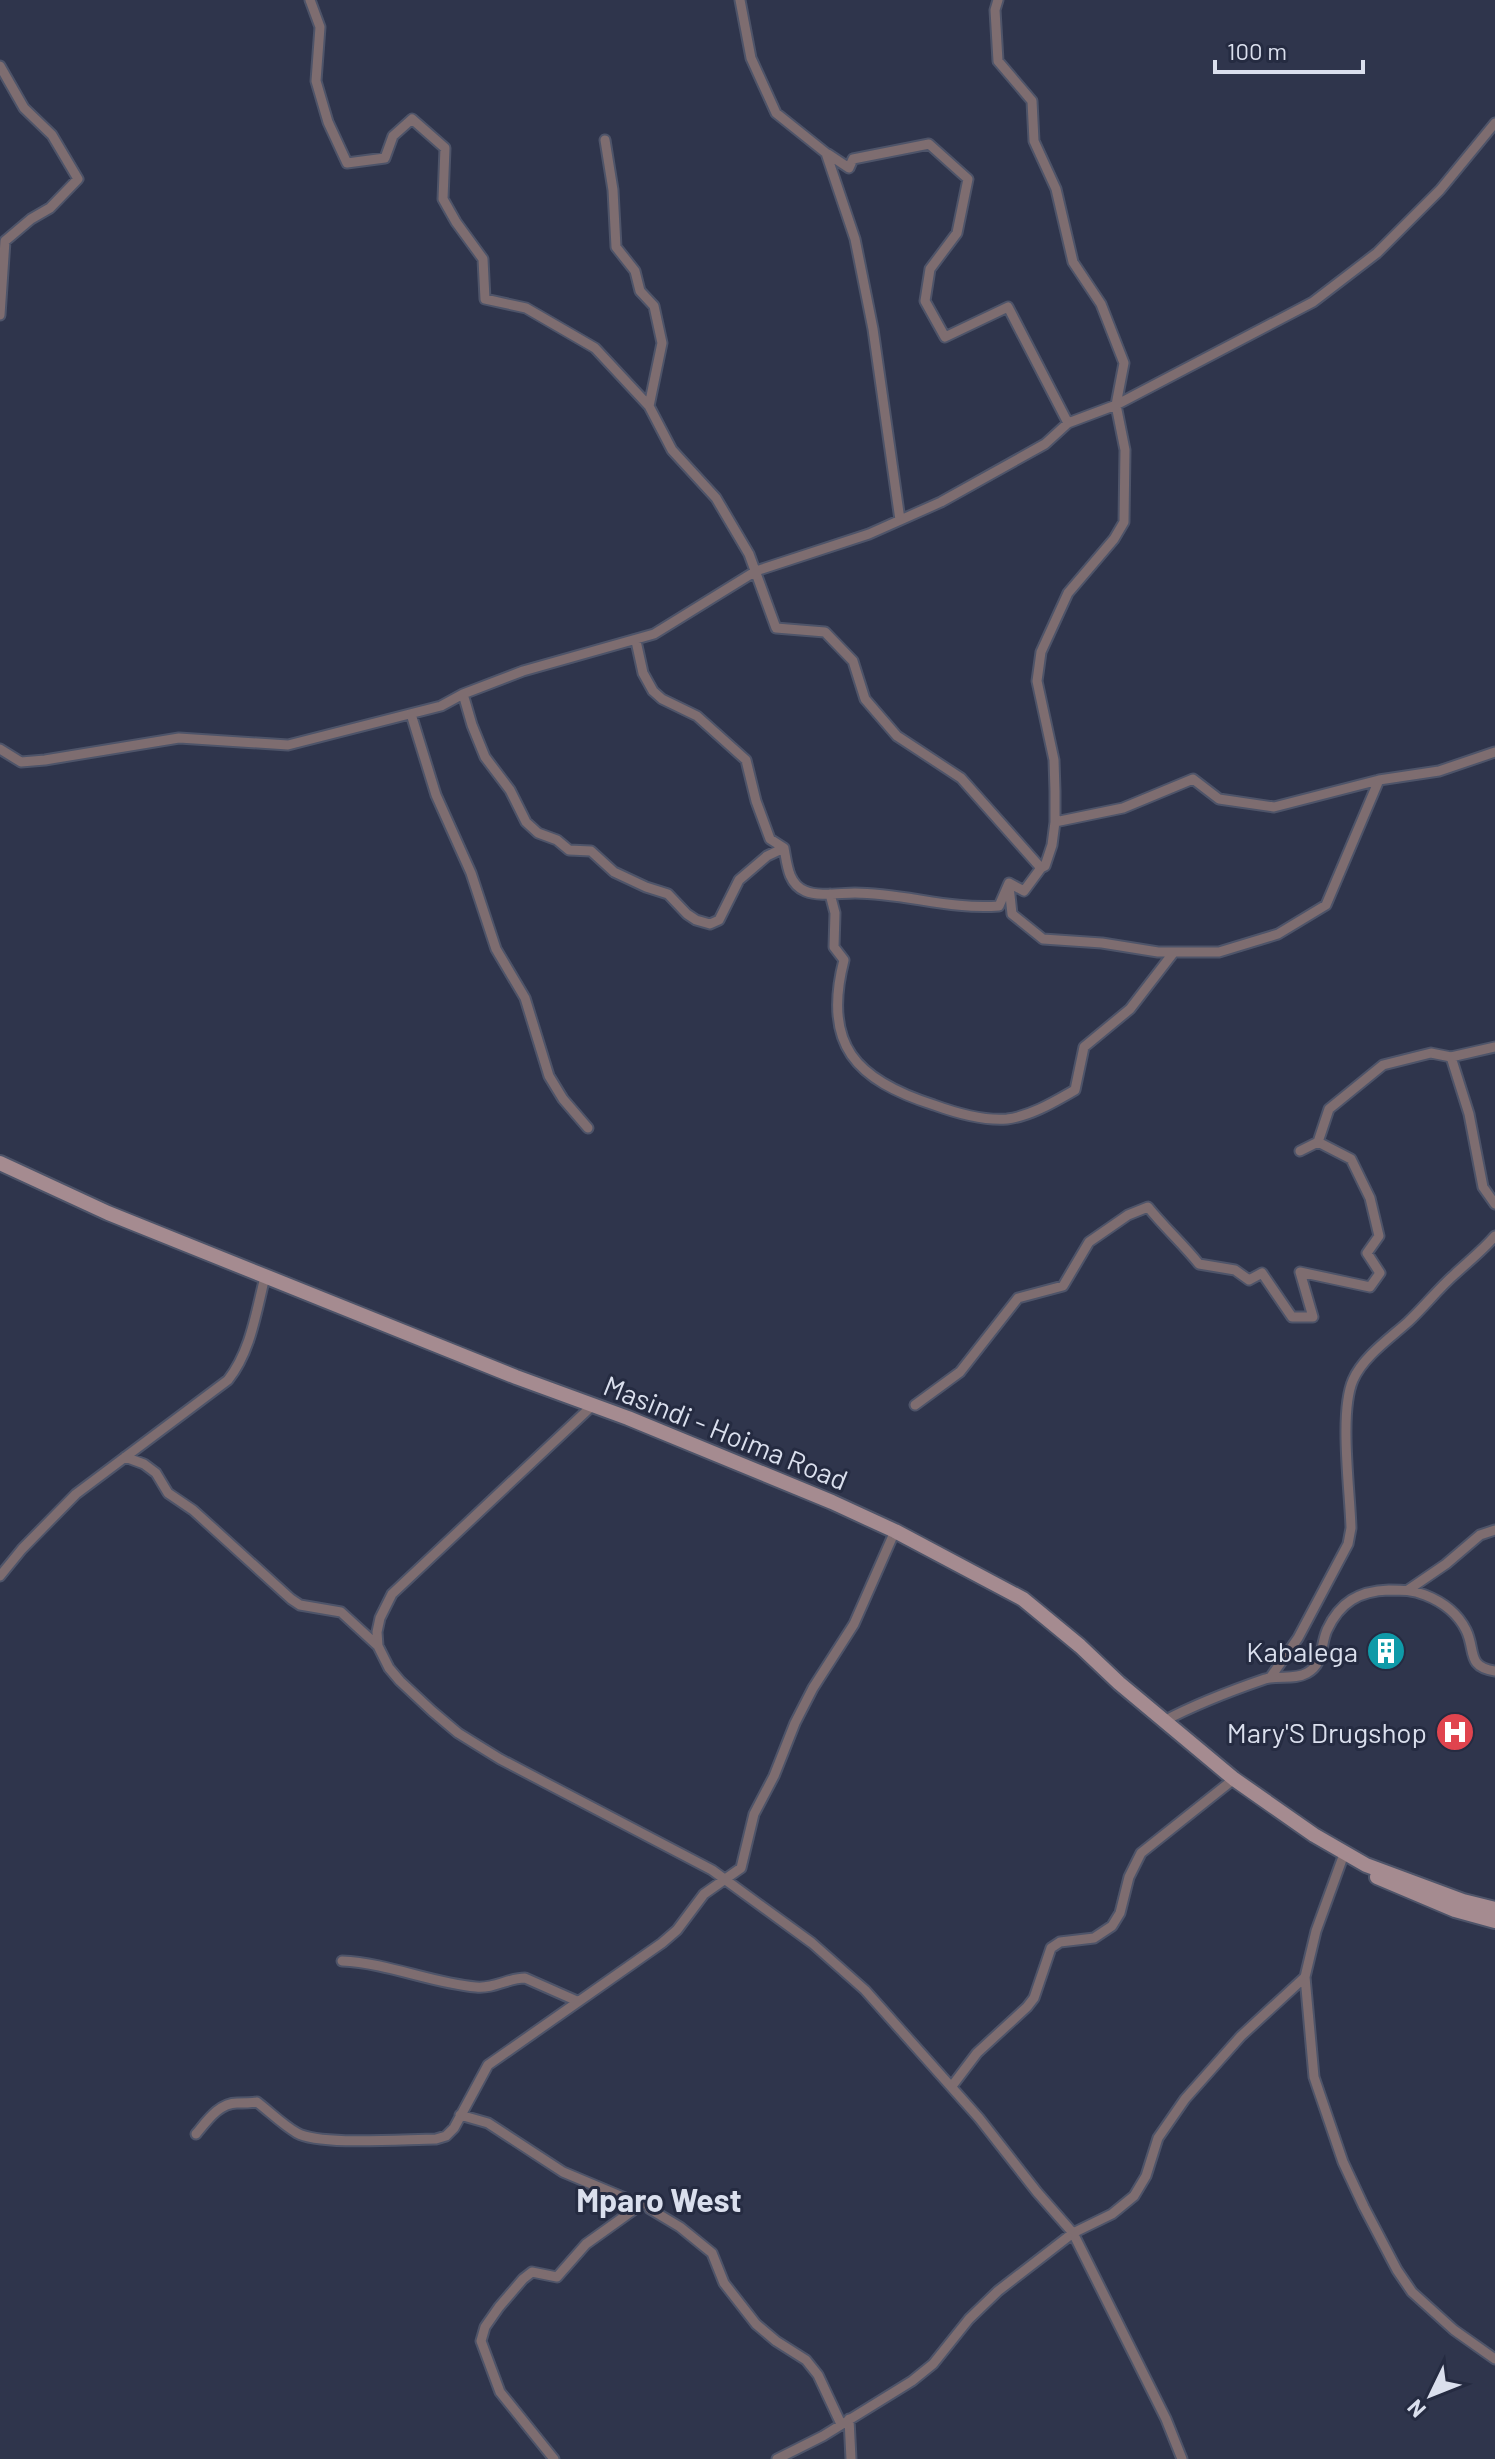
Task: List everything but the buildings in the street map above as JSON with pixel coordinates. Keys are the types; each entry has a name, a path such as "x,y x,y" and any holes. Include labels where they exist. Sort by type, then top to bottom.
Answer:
{"main road":[{"name":"Masindi - Hoima Road","path":"0,1163 108,1213 593,1405 895,1531 1023,1599 1234,1779 1344,1854 1463,1901 1495,1909"},
{"name":"Masindi - Hoima Road","path":"1366,1865 1375,1875 1422,1898 1495,1921"}],"street":[{"path":"310,0 320,27 316,81 328,122 347,163 385,158 393,136 412,119 445,148 443,199 483,259 485,299 526,308 595,348 649,406 672,450 716,498 749,554 776,628 825,632 853,661 865,699 897,736 961,778 1041,868"},
{"path":"740,0 751,58 776,113 826,153 849,168 853,159 929,144 968,179 957,233 930,269 925,301 945,337 1008,307 1068,423"},
{"path":"998,0 995,10 998,61 1032,101 1034,141 1056,189 1073,262 1101,304 1124,363 1116,405 1125,450 1124,522 1068,593 1041,652 1037,681 1054,760 1055,822 1045,866 1024,891 1009,883"},
{"path":"0,66 24,108 52,135 78,179 50,208 5,241 0,315"},
{"path":"0,749 21,762 179,738 288,745 441,706 463,694 523,671 654,634 756,571 869,534 941,502 1045,444 1068,423 1116,405 1313,302 1377,253 1440,190 1495,123"},
{"path":"605,140 613,190 616,247 635,271 640,291 654,306 662,343 649,406"},
{"path":"826,153 855,239 873,329 900,520"},
{"path":"636,641 643,673 653,691 662,699 697,716 746,760 770,839 784,848 789,873 804,891 814,894 874,893 975,908 999,906 1009,883"},
{"path":"463,694 485,757 510,790 532,828 557,840 569,850 591,851 614,872 668,894 696,920 710,924 719,920 739,880 767,856 784,848"},
{"path":"411,714 436,795 471,873 496,949 525,998 549,1076 563,1099 588,1128"},
{"path":"1055,822 1123,808 1193,779 1219,799 1274,807 1379,780 1439,771 1495,752"},
{"path":"1009,883 1012,914 1043,939 1102,943 1158,952 1219,952 1278,934 1326,905 1379,780"},
{"path":"830,894 835,913 834,947 844,960 837,987 837,1012 846,1050 869,1076 905,1096 962,1114 1007,1119 1044,1108 1075,1090 1084,1047 1130,1009 1174,952"},
{"path":"1300,1151 1318,1142 1329,1109 1383,1065 1431,1053 1451,1057 1495,1047"},
{"path":"1451,1057 1469,1114 1483,1187 1495,1204"},
{"path":"915,1405 960,1372 1018,1298 1063,1286 1089,1242 1128,1215 1148,1207 1163,1226 1179,1238 1199,1264 1235,1270 1249,1280 1262,1273 1292,1317 1313,1317 1300,1272 1370,1287 1380,1273 1367,1253 1379,1236 1370,1198 1351,1159 1318,1142"},
{"path":"1270,1678 1298,1638 1348,1544 1351,1528 1347,1411 1352,1382 1375,1352 1495,1236"},
{"path":"0,1576 76,1494 228,1380 245,1351 265,1277"},
{"path":"378,1646 380,1618 386,1603 399,1586 593,1405"},
{"path":"125,1457 144,1464 156,1473 168,1493 193,1510 291,1599 309,1607 341,1612 378,1646 389,1668 414,1695 478,1746 712,1870 812,1943 865,1990 952,2086 1073,2233 1166,2419 1182,2459"},
{"path":"1408,1590 1446,1564 1480,1535 1495,1530"},
{"path":"196,2134 215,2112 234,2102 257,2102 298,2134 327,2140 436,2139 446,2136 454,2128 488,2065 662,1943 677,1930 704,1894 741,1868 754,1814 774,1776 795,1723 813,1688 854,1624 895,1531"},
{"path":"1164,1721 1186,1709 1270,1678 1302,1675 1317,1666 1327,1631 1341,1607 1353,1598 1378,1591 1408,1590 1442,1603 1455,1614 1467,1632 1475,1661 1484,1669 1495,1671"},
{"path":"952,2086 971,2059 1034,1998 1051,1948 1060,1942 1094,1938 1112,1926 1120,1913 1129,1877 1141,1853 1234,1779"},
{"path":"1344,1854 1316,1931 1305,1977 1314,2077 1343,2162 1397,2270 1412,2292 1454,2330 1495,2359"},
{"path":"342,1961 382,1965 477,1987 525,1978 577,2001"},
{"path":"777,2459 845,2422 924,2373 969,2319 998,2291 1073,2233 1112,2214 1134,2196 1146,2176 1158,2138 1185,2099 1241,2036 1305,1977"},
{"path":"460,2115 488,2123 563,2172 632,2201 646,2201"},
{"path":"646,2201 650,2209 680,2227 712,2253 724,2283 756,2324 806,2360 818,2375 845,2422 851,2459"},
{"path":"554,2459 500,2392 481,2341 485,2327 523,2279 532,2272 557,2277 586,2244 646,2201"}],"place":[{"name":"Kabalega","path":"1386,1651"},
{"name":"Mary'S Drugshop","path":"1455,1732"}],"district":[{"name":"Mparo West","path":"659,2199"}]}
